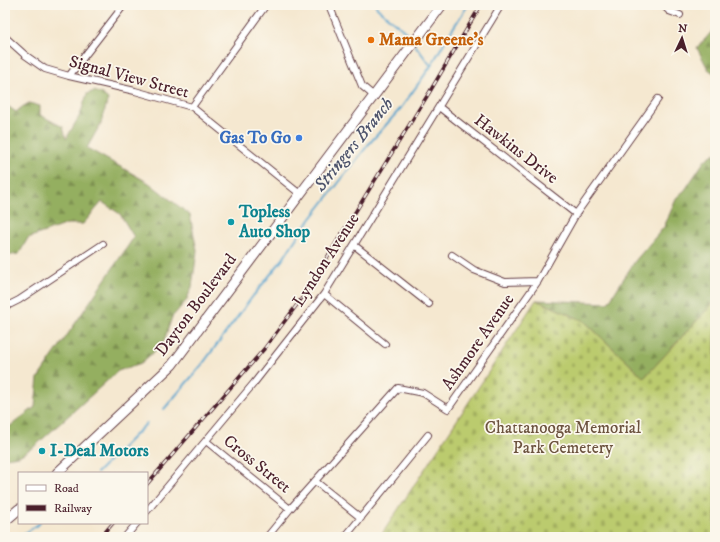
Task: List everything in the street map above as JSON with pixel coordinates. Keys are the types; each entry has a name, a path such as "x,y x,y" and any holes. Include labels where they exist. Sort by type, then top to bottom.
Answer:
{"main road":[{"name":"Dayton Boulevard","path":"58,472 172,365 442,5"},
{"path":"5,520 18,509"}],"street":[{"path":"69,76 124,5"},
{"path":"192,107 266,5"},
{"path":"329,5 362,86 374,96"},
{"name":"Lyndon Avenue","path":"148,510 254,383 324,294 501,5"},
{"path":"663,5 669,10 680,15"},
{"name":"Signal View Street","path":"5,37 25,55 45,68 69,76 135,91 192,107 300,194"},
{"name":"Ashmore Avenue","path":"267,537 290,509 398,388 423,393 448,410 538,281 576,214 658,99"},
{"name":"Hawkins Drive","path":"439,107 576,214"},
{"path":"5,307 19,300 103,244"},
{"path":"354,245 429,304"},
{"path":"452,255 474,270 505,282 538,281"},
{"path":"324,294 385,344"},
{"path":"345,537 428,435"},
{"name":"Cross Street","path":"206,441 290,509"},
{"path":"315,481 361,518"},
{"path":"125,537 136,524"}],"green space":[{"path":"715,28 715,74 708,69 697,48"},
{"path":"94,91 102,94 108,99 101,123 87,148 149,183 190,215 197,251 192,287 186,301 172,317 163,344 141,363 118,371 35,446 19,456 5,458 5,430 35,407 38,378 134,237 120,214 102,202 83,224 67,224 28,238 19,254 5,256 5,104 16,112 29,103 40,106 40,115 63,127 66,139 80,115 87,94"},
{"path":"715,153 715,301 644,378 584,321 536,300 608,303 635,261 664,227 677,197 685,190 705,160"},
{"name":"Chattanooga Memorial Park Cemetery","path":"536,300 584,321 644,378 715,301 715,537 380,537"}],"waterway":[{"path":"376,5 377,8 407,33 412,40"},
{"name":"Stringers Branch","path":"164,409 201,366 253,296 283,259 299,234 368,145 401,108 431,66 468,5"},
{"path":"415,45 431,66"},
{"name":"Stringers Branch","path":"98,472 147,423"},
{"name":"Stringers Branch","path":"24,534 39,524"}],"railway":[{"path":"148,483 264,349 302,298 429,93 481,5"},
{"path":"101,537 112,524"}],"place":[{"name":"Mama Greene's","path":"371,40"},
{"name":"Gas To Go","path":"299,138"},
{"name":"Topless Auto Shop","path":"231,222"},
{"name":"I-Deal Motors","path":"42,451"}]}
